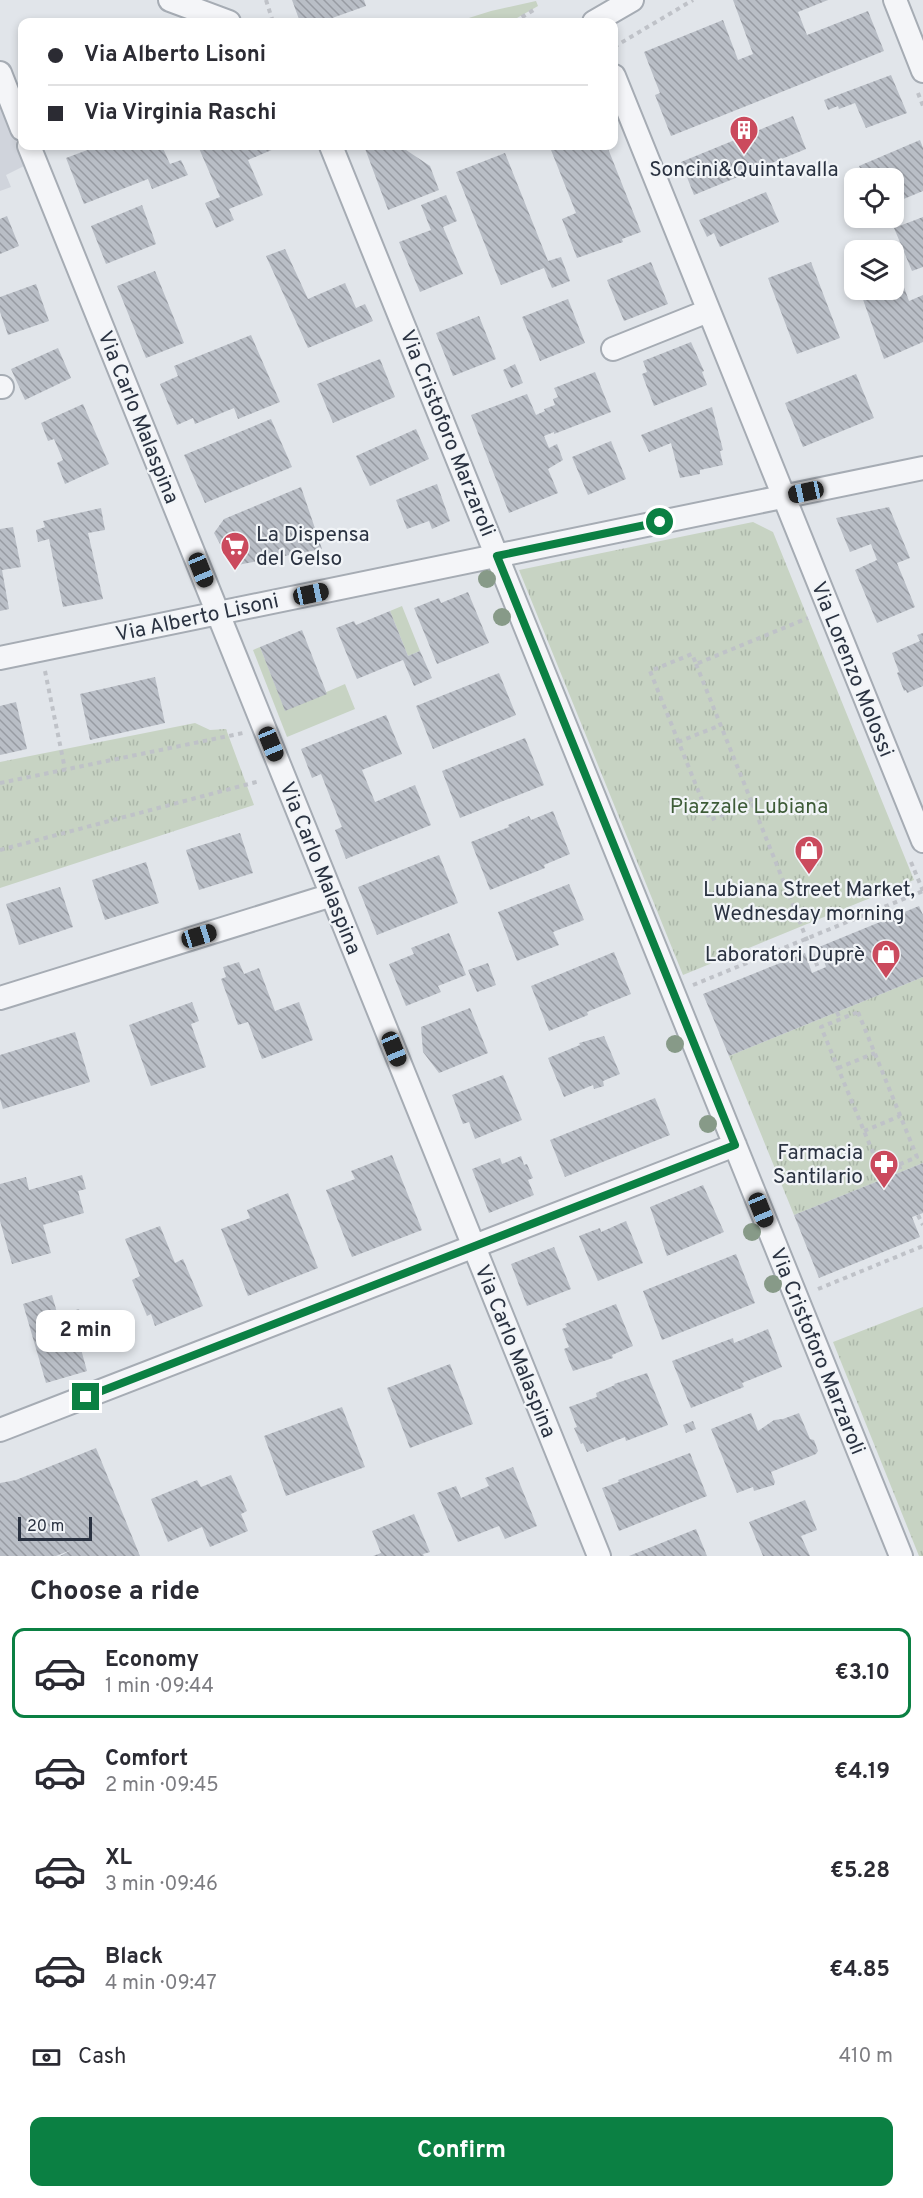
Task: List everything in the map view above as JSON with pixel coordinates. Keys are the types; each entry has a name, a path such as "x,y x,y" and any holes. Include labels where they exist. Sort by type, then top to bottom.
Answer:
{"street":[{"path":"170,0 218,18"},
{"path":"601,18 632,0"},
{"path":"895,0 923,71"},
{"path":"0,73 18,119"},
{"name":"Via Lorenzo Molossi","path":"618,86 923,841"},
{"name":"Via Carlo Malaspina","path":"31,150 599,1556"},
{"name":"Via Cristoforo Marzaroli","path":"333,150 902,1556"},
{"path":"613,349 708,311"},
{"name":"Via Alberto Lisoni","path":"0,658 923,468"},
{"path":"0,998 332,895"},
{"path":"0,1430 735,1145"}],"path":[{"path":"266,0 272,18"},
{"path":"618,45 693,0"},
{"path":"521,18 537,8"},
{"path":"696,664 829,609"},
{"path":"40,649 65,769"},
{"path":"752,803 710,820 650,671 692,654 721,725 819,970"},
{"path":"678,742 721,725"},
{"path":"0,783 264,728"},
{"path":"0,850 283,775"},
{"path":"673,993 923,891"},
{"path":"837,1012 840,1019"},
{"path":"858,1012 917,1157 881,1172 821,1027 840,1019 858,1012"},
{"path":"838,1068 874,1053"},
{"path":"864,1131 900,1116"},
{"path":"899,1164 901,1172"},
{"path":"918,1215 923,1225"},
{"path":"797,1298 923,1246"}],"shaded area":[{"path":"0,99 18,150 20,150 26,165 6,175 11,187 0,191"}],"green space":[{"path":"536,1 538,6 517,18 469,18"},
{"name":"Piazzale Lubiana","path":"753,522 773,532 914,880 683,975 519,570"},
{"path":"402,606 420,651 408,656 390,611"},
{"path":"260,647 285,710 345,684 355,709 287,737 253,650"},
{"path":"195,723 210,730 226,729 254,805 0,888 0,762"},
{"path":"923,977 923,1163 794,1215 729,1056"},
{"path":"923,1307 923,1556 919,1556 833,1342"}],"building":[{"path":"292,0 364,0 366,6 332,18 299,18"},
{"path":"733,0 828,0 798,12 807,35 868,11 884,51 671,136 655,95 660,93 644,52 723,20 738,60 753,54"},
{"path":"891,75 907,113 866,128 855,103 828,110 824,100"},
{"name":"Soncini&Quintavalla","path":"793,116 806,149 694,195 681,162"},
{"path":"920,140 923,148 923,191 904,199 904,168 860,168 859,166"},
{"path":"87,150 164,150 170,164 181,160 188,175 152,189 148,179 84,204 66,158"},
{"path":"200,150 272,150 248,160 263,195 229,209 234,220 216,228 205,203 220,197"},
{"path":"366,150 406,150 430,166 439,190 388,210"},
{"path":"551,150 609,150 641,232 622,239 623,242 577,258 562,219 576,213"},
{"path":"505,153 548,261 561,257 570,281 552,288 544,268 501,285 456,172"},
{"path":"766,192 779,222 720,247 714,233 707,237 699,220"},
{"path":"446,195 457,221 443,227 463,274 420,292 399,242 431,230 421,205"},
{"path":"142,205 156,244 106,264 91,226"},
{"path":"7,216 19,246 0,254 0,219"},
{"path":"923,217 923,267 912,271 904,252 904,240 899,240 894,228 904,228 904,224"},
{"path":"285,249 308,299 345,283 356,308 365,304 373,321 308,348 266,256"},
{"path":"651,262 668,304 624,321 607,280"},
{"path":"811,262 840,338 797,354 768,278"},
{"path":"155,271 184,343 146,358 117,286"},
{"path":"36,284 49,321 8,335 0,312 0,297"},
{"path":"904,287 909,301 923,295 923,342 884,359 863,300 904,300"},
{"path":"568,299 585,343 540,361 522,317"},
{"path":"479,316 496,359 453,376 436,333"},
{"path":"251,335 280,402 238,419 234,408 195,424 193,418 177,425 160,384 178,376 174,366"},
{"path":"691,342 704,371 702,372 707,385 654,406 642,374 647,372 643,361"},
{"path":"58,348 71,378 25,400 11,369"},
{"path":"380,359 395,397 333,423 317,384"},
{"path":"515,364 523,383 511,388 503,370"},
{"path":"595,372 611,412 544,436 549,448 557,444 563,460 548,469 558,493 509,513 471,415 527,394 536,415 555,405 553,399 558,397 554,388"},
{"path":"856,374 874,418 803,447 785,403"},
{"path":"83,404 109,464 65,484 57,463 63,460 54,439 48,441 41,423"},
{"path":"712,407 723,450 720,451 723,465 700,470 700,474 680,478 671,443 649,452 641,435"},
{"path":"271,419 292,467 205,503 184,455"},
{"path":"416,429 429,459 370,486 356,456"},
{"path":"611,441 626,479 588,495 572,457"},
{"path":"437,484 450,521 432,529 429,521 407,529 396,500"},
{"path":"301,487 322,549 232,566 214,533 224,519"},
{"path":"889,507 910,558 897,563 915,607 877,623 855,570 877,560 871,544 850,552 836,518"},
{"path":"101,508 105,530 88,533 103,599 63,607 49,539 38,542 36,530 45,527 43,521"},
{"path":"13,527 21,567 2,570 9,609 0,611 0,529"},
{"path":"468,592 489,643 437,664 414,608 439,598 441,603"},
{"path":"390,611 408,656 420,651 432,678 414,686 403,660 357,679 336,628 354,621 356,625"},
{"path":"302,630 327,694 285,711 260,647"},
{"path":"923,633 923,686 907,693 897,673 899,672 892,653 920,641 917,635"},
{"path":"499,673 516,715 433,749 416,706"},
{"path":"155,677 165,723 90,740 80,694"},
{"path":"16,702 27,749 0,755 0,706"},
{"path":"386,715 402,754 362,770 375,802 415,785 431,825 346,859 335,830 342,827 321,774 312,778 301,749"},
{"path":"525,738 544,785 460,818 442,771"},
{"path":"553,811 570,854 544,865 545,868 490,890 471,842 509,827 508,825 529,816 531,820"},
{"path":"240,833 253,873 199,890 186,850"},
{"path":"439,855 458,903 377,935 358,887"},
{"path":"146,862 159,903 105,920 92,880"},
{"path":"569,884 584,920 553,932 559,945 517,961 498,912"},
{"path":"60,887 73,927 19,945 6,904"},
{"path":"919,906 923,915 923,977 729,1056 703,994 805,953 812,973 826,967 819,947"},
{"path":"449,933 466,975 438,986 441,992 406,1006 389,964 414,954 411,948"},
{"path":"614,952 631,994 549,1031 531,986"},
{"path":"239,962 244,974 259,968 275,1011 299,1002 313,1040 262,1059 248,1022 238,1025 221,979 226,977 223,967"},
{"path":"488,963 496,985 477,992 468,970"},
{"path":"192,1002 199,1021 191,1024 206,1067 151,1086 129,1025"},
{"path":"470,1008 488,1053 439,1073 423,1052 421,1027"},
{"path":"75,1032 90,1082 3,1109 0,1099 0,1055"},
{"path":"604,1036 620,1074 603,1081 604,1086 594,1089 593,1085 564,1097 548,1058 580,1045 579,1043"},
{"path":"503,1075 522,1120 475,1139 469,1122 463,1124 452,1095"},
{"path":"655,1098 670,1135 565,1177 550,1140"},
{"path":"392,1155 422,1230 352,1257 326,1190 355,1179 351,1171"},
{"path":"521,1156 533,1178 528,1180 534,1195 489,1213 472,1169 500,1158 502,1164"},
{"path":"923,1163 923,1213 912,1217 920,1237 819,1278 794,1215"},
{"path":"82,1175 86,1189 78,1191 84,1213 43,1225 51,1253 12,1264 0,1221 0,1184 26,1177 29,1190"},
{"path":"703,1185 724,1232 667,1256 650,1207"},
{"path":"288,1193 318,1268 248,1296 221,1229 250,1218 247,1210"},
{"path":"626,1221 643,1263 598,1281 579,1236 600,1228 601,1232"},
{"path":"160,1226 175,1263 183,1259 203,1306 155,1326 151,1314 147,1316 132,1280 140,1276 125,1239"},
{"path":"554,1247 571,1289 527,1306 511,1264"},
{"path":"736,1254 755,1303 662,1340 643,1291"},
{"path":"52,1295 58,1316 79,1309 84,1328 76,1331 87,1371 46,1383 23,1304"},
{"path":"616,1304 633,1346 612,1355 613,1358 573,1371 564,1349 569,1347 562,1329 567,1327 565,1324"},
{"path":"768,1329 782,1367 742,1383 744,1387 691,1408 672,1361 733,1338 734,1343"},
{"path":"450,1364 473,1424 410,1448 387,1388"},
{"path":"647,1373 668,1425 626,1441 625,1437 587,1452 574,1428 577,1427 569,1407 597,1397 596,1393 614,1384"},
{"path":"342,1407 365,1467 286,1496 264,1436"},
{"path":"751,1413 758,1431 774,1420 799,1413 818,1451 816,1454 771,1472 774,1485 754,1491 753,1487 737,1493 711,1429"},
{"path":"693,1421 696,1429 686,1433 683,1425"},
{"path":"96,1448 140,1556 60,1556 71,1550 56,1556 0,1556 0,1483 16,1480"},
{"path":"690,1453 707,1496 619,1531 602,1488"},
{"path":"513,1467 537,1526 505,1539 499,1526 458,1542 437,1493 456,1486 461,1498 489,1486 485,1478"},
{"path":"231,1475 247,1511 241,1514 248,1531 210,1547 202,1527 168,1542 151,1499 197,1480 201,1487"},
{"path":"805,1500 817,1530 801,1536 810,1556 763,1556 749,1522"},
{"path":"414,1514 430,1552 423,1554 424,1556 373,1556 381,1553 372,1531"},
{"path":"696,1529 707,1556 629,1556"}],"place":[{"name":"Soncini&Quintavalla","path":"744,156"},
{"name":"La Dispensa del Gelso","path":"235,572"},
{"name":"Lubiana Street Market, Wednesday morning","path":"809,876"},
{"name":"Laboratori Duprè","path":"886,980"},
{"name":"Farmacia Santilario","path":"884,1190"}],"route":[{"path":"86,1397 735,1145 497,556 660,522"}]}
